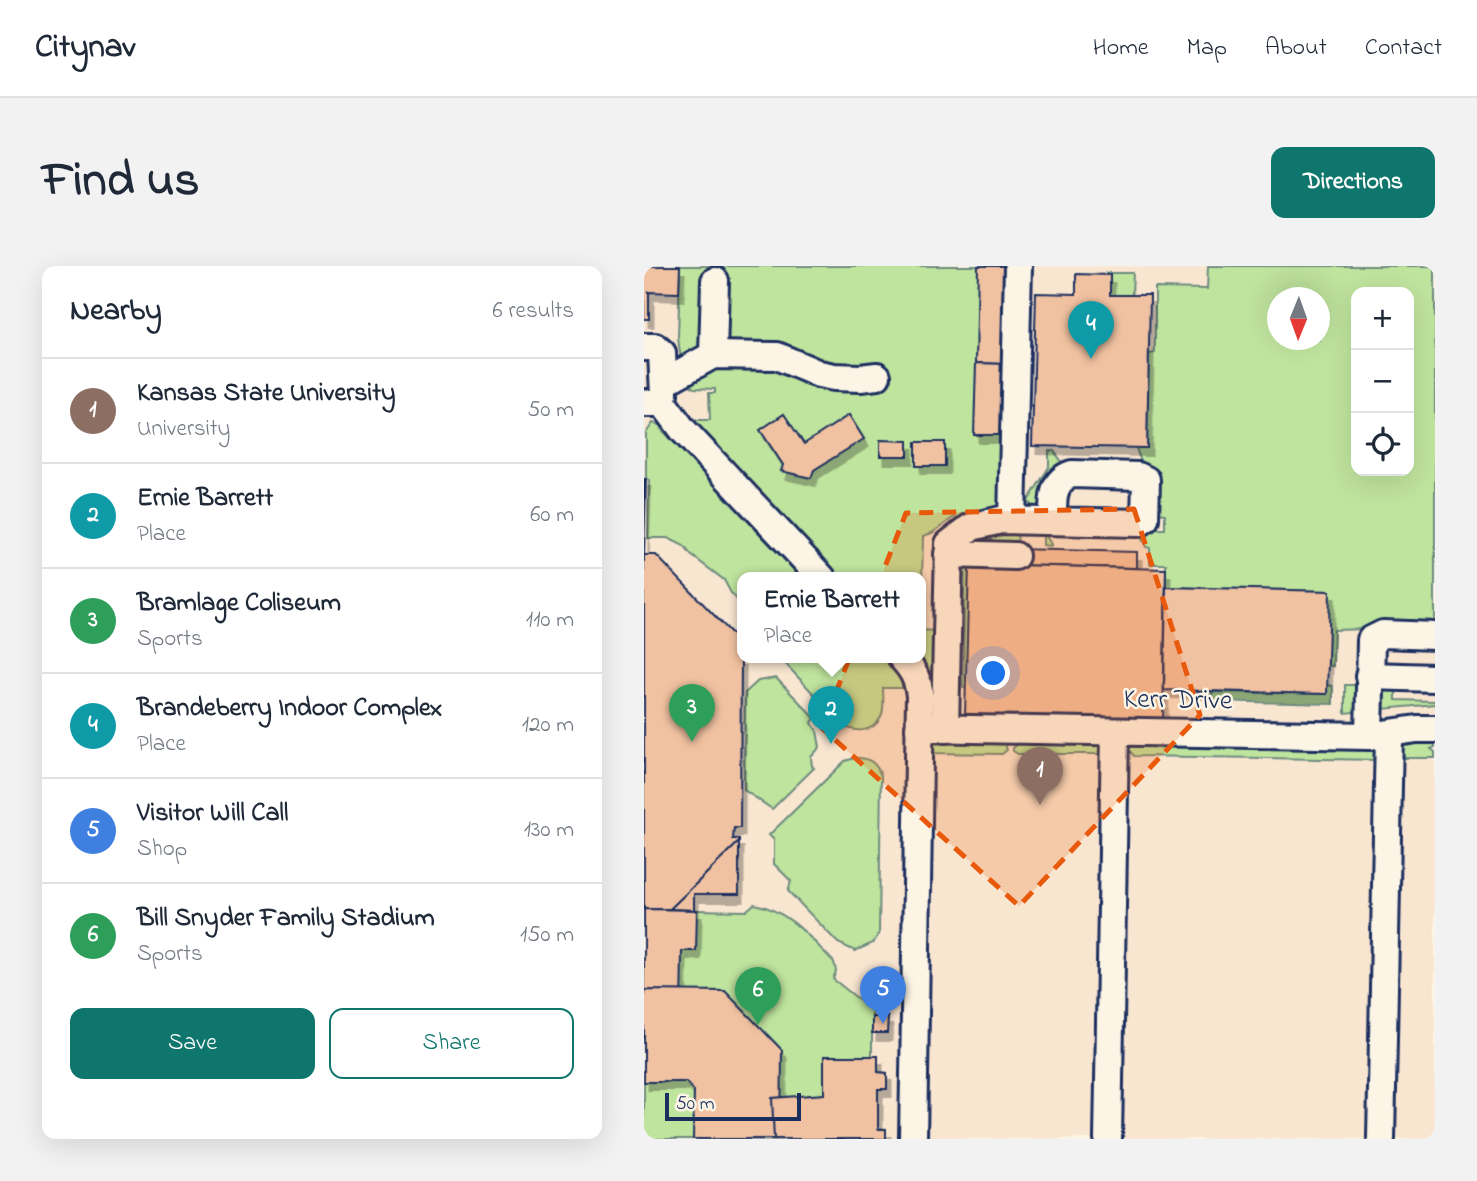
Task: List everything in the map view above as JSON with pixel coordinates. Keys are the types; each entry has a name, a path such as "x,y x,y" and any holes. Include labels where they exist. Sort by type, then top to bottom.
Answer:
{"street":[{"path":"1012,520 1018,266"},
{"path":"713,355 715,281"},
{"path":"644,346 655,347 662,353 657,396 682,430 816,572"},
{"path":"657,396 713,355 778,356 826,376 877,376"},
{"path":"913,1139 932,729 949,544 971,527 1001,520 1053,520"},
{"path":"948,554 1015,556"},
{"path":"1381,1139 1379,735 1369,676 1371,640 1383,634 1435,636"},
{"path":"907,663 913,669 918,682 932,729"},
{"path":"1369,676 1435,678"},
{"name":"Kerr Drive","path":"932,729 1379,735 1435,729"},
{"path":"1108,1139 1115,732"}],"highlighted area":[{"path":"1134,509 1200,715 1019,906 822,728 906,513"}],"shaded area":[{"path":"644,266 1435,266 1435,1139 644,1139"}],"green space":[{"path":"680,266 1008,266 1002,508 953,518 923,536 922,572 833,572 691,425 693,420 710,420 709,393 715,393 715,389 694,388 690,385 678,338"},
{"path":"1208,266 1435,266 1435,627 1334,630 1333,666 1328,666 1329,591 1166,587 1166,564 1150,564 1150,548 1146,547 1140,535 1150,533 1152,529 1165,529 1165,514 1158,513 1136,464 1141,462 1136,448 1147,448 1149,354 1155,353 1155,288 1207,289"},
{"path":"1106,273 1133,273 1132,295 1110,295 1110,275"},
{"path":"653,423 663,426 661,429 799,572 737,572 737,600 724,580 691,555 684,546 668,538 648,538 649,480 646,479 646,433"},
{"path":"1049,451 1054,451 1067,469 1045,506 1033,508 1028,501 1049,467"},
{"path":"1017,528 1042,529 1052,546 1043,545 1043,531 1018,530 1017,545 1008,545 1008,550 975,549 984,540"},
{"path":"969,564 966,689 963,687 965,566"},
{"path":"926,630 934,631 935,674 929,674 919,663 926,663"},
{"path":"785,663 888,663 900,676 903,688 883,688 883,710 873,726 857,730 841,723"},
{"path":"776,678 815,718 812,723 817,731 820,747 811,757 814,768 772,809 744,790 745,693 758,681"},
{"path":"1327,685 1333,686 1333,704 1211,701 1212,692 1327,694"},
{"path":"1345,685 1361,685 1362,711 1345,713"},
{"path":"1383,687 1396,688 1396,700 1435,701 1435,704 1383,709"},
{"path":"930,742 1005,744 1007,750 1002,754 930,753"},
{"path":"1435,742 1435,747 1431,749 1435,752 1435,758 1401,758 1400,744"},
{"path":"1018,744 1100,746 1103,747 1103,754 1018,754 1013,748"},
{"path":"1133,746 1354,749 1376,746 1380,760 1134,756 1128,749"},
{"path":"855,758 871,762 881,776 879,933 873,943 855,951 838,943 788,891 791,881 774,864 774,840 769,835 845,761"},
{"path":"754,904 789,919 808,935 834,962 836,971 833,979 872,1010 872,1056 878,1056 878,1072 887,1073 887,1089 878,1089 878,1128 886,1129 886,1139 644,1139 644,909 746,911"}],"building":[{"path":"644,266 680,266 679,293 649,292 649,319 644,319"},
{"path":"978,266 1008,266 1006,364 976,363"},
{"path":"1076,274 1110,275 1110,295 1150,295 1147,448 1032,446 1036,293 1076,294"},
{"path":"976,363 1006,364 1003,435 974,435"},
{"path":"784,414 804,444 849,415 864,439 814,470 811,478 781,471 783,465 760,430"},
{"path":"880,440 908,441 908,456 880,456"},
{"path":"916,442 945,442 945,466 916,466"},
{"path":"644,479 646,479 644,555"},
{"path":"1015,549 1137,552 1137,568 1015,565"},
{"path":"644,555 656,555 737,639 736,658 737,663 741,663 740,828 734,828 733,839 739,839 739,842 670,909 644,909"},
{"path":"969,564 1166,569 1163,720 965,715"},
{"path":"1166,587 1330,591 1327,694 1164,690"},
{"path":"739,842 739,894 694,894 694,910 670,909"},
{"path":"644,909 697,910 696,951 682,951 681,1010 644,1009"},
{"path":"644,990 725,991 782,1050 781,1139 693,1139 694,1091 686,1082 644,1082"},
{"path":"872,1017 888,1017 887,1033 872,1033"},
{"path":"824,1056 878,1056 878,1072 887,1073 887,1089 878,1089 878,1129 886,1129 886,1139 774,1139 772,1098 824,1094"}],"place":[{"name":"Brandeberry Indoor Complex","path":"1091,359"},
{"name":"Bramlage Coliseum","path":"692,742"},
{"name":"Ernie Barrett","path":"831,744"},
{"name":"Kansas State University","path":"1040,805"},
{"name":"Visitor Will Call","path":"883,1024"},
{"name":"Bill Snyder Family Stadium","path":"758,1025"}]}
